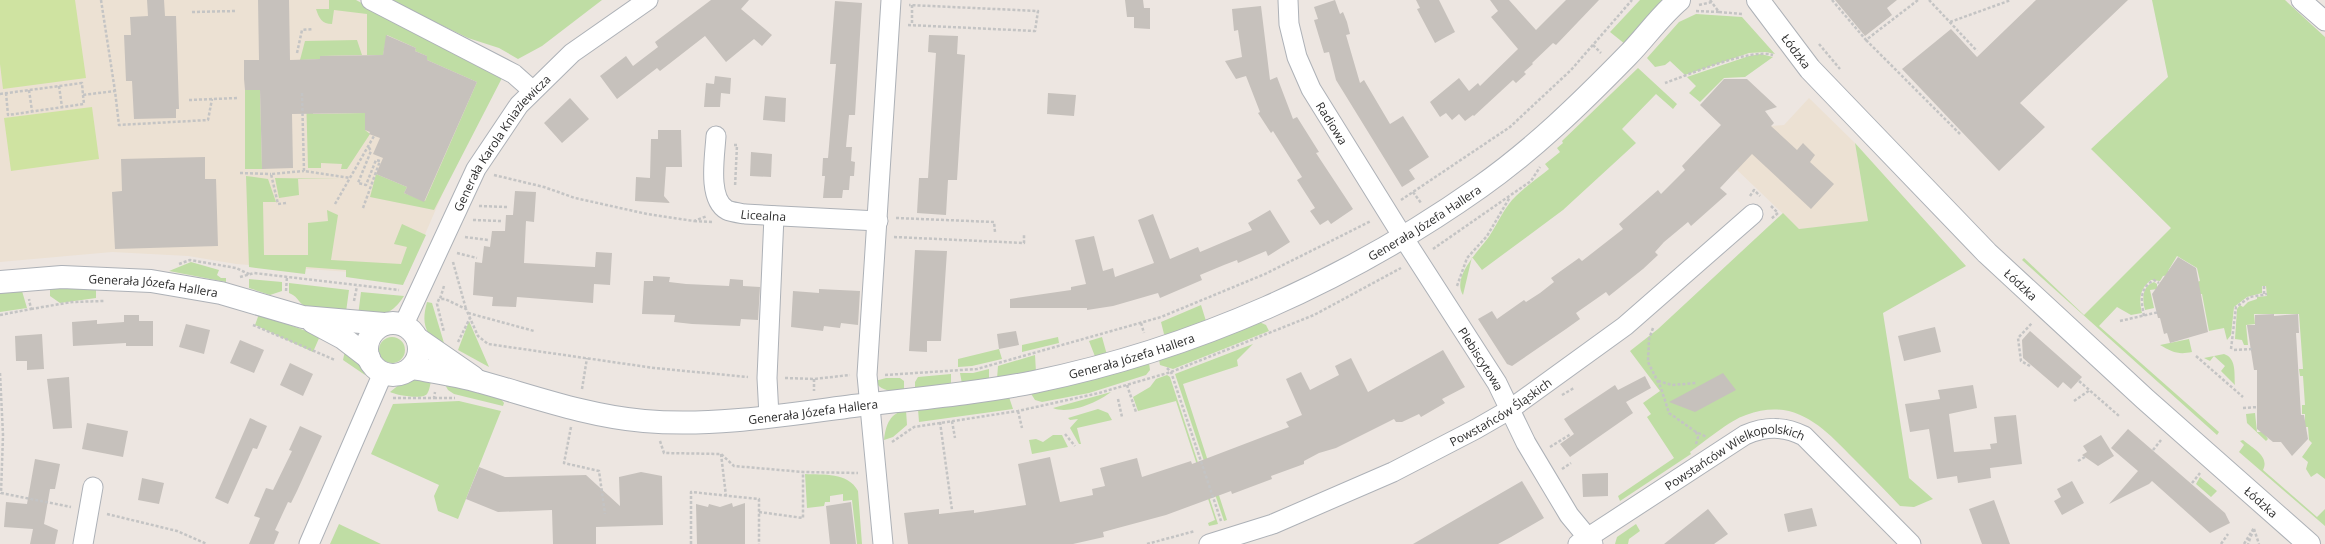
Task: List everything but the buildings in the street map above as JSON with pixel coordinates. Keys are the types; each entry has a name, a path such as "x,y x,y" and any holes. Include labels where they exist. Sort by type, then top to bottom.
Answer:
{"street":[{"path":"371,0 514,74 532,90"},
{"name":"Generała Karola Kniaziewicza","path":"402,329 476,169 519,105 532,90 572,53 648,0"},
{"name":"Radiowa","path":"1288,0 1289,24 1297,57 1311,89 1388,210 1403,237"},
{"name":"Generała Józefa Hallera","path":"412,368 479,381 544,402 620,419 673,423 769,416 871,404 1024,384 1088,370 1156,350 1234,321 1332,278 1403,237 1481,186 1552,130 1613,71 1661,15 1679,0"},
{"name":"Łódzka","path":"1758,0 1810,69 1986,253 2145,399 2309,544"},
{"path":"2301,0 2325,21"},
{"path":"883,544 871,404 867,375 885,219 898,3"},
{"name":"Licealna","path":"716,141 714,178 716,198 722,216 745,214 885,219"},
{"name":"Powstańców Śląskich","path":"1209,544 1273,524 1393,472 1476,429 1509,410 1625,326 1758,208"},
{"path":"769,416 767,378 774,216"},
{"name":"Plebiscytowa","path":"1403,237 1497,383 1526,443 1587,542"},
{"name":"Generała Józefa Hallera","path":"0,282 24,279 90,277 151,281 221,293 303,317 402,329 479,381"},
{"name":"Generała Józefa Hallera","path":"303,317 343,338 376,366"},
{"path":"402,329 420,349 418,359 412,368 403,373 393,375 376,366 367,348 369,338 375,330 402,329"},
{"path":"309,544 376,366"},
{"name":"Powstańców Wielkopolskich","path":"1587,542 1745,435 1758,429 1770,428 1793,431 1804,436 1910,544"},
{"path":"83,544 93,487"}],"path":[{"path":"101,0 119,125 208,120 212,99"},
{"path":"453,261 466,310 478,336 488,344 706,374 767,378 814,379 867,375 909,375 977,370 1160,317 1265,274 1388,210 1510,128 1571,70 1632,0"},
{"path":"1832,0 1866,40 1960,134"},
{"path":"1866,40 1918,0"},
{"path":"1929,0 1977,51"},
{"path":"1950,22 2011,0"},
{"path":"898,3 1038,11 1036,31 912,25 903,26"},
{"path":"912,5 912,25"},
{"path":"192,12 236,11"},
{"path":"297,53 302,30 313,29"},
{"path":"1818,43 1844,73"},
{"path":"1665,83 1749,55 1765,53 1780,58"},
{"path":"0,94 6,93 59,86 82,84 84,104 8,114 6,93"},
{"path":"59,86 62,107"},
{"path":"29,90 32,111"},
{"path":"83,95 115,91"},
{"path":"302,93 304,171"},
{"path":"189,100 238,98"},
{"path":"335,204 374,136"},
{"path":"716,141 737,145 736,193"},
{"path":"362,208 380,161 376,160 366,185 358,183 371,151 368,146"},
{"path":"490,181 494,169"},
{"path":"240,173 271,174 304,171 350,178"},
{"path":"271,174 278,204 286,203"},
{"path":"493,175 610,206 647,214 694,221 722,216"},
{"path":"1456,288 1467,258 1487,236 1512,194"},
{"path":"470,225 482,200"},
{"path":"1758,208 1778,213 1768,204"},
{"path":"479,206 506,207"},
{"path":"694,221 722,216"},
{"path":"885,219 994,222 995,232"},
{"path":"472,220 501,221"},
{"path":"462,242 467,231"},
{"path":"889,239 900,235 1024,243 1024,234"},
{"path":"464,237 488,240"},
{"path":"450,269 459,248"},
{"path":"457,253 477,258"},
{"path":"176,266 190,260 236,268 249,274"},
{"path":"24,279 31,310"},
{"path":"2144,316 2141,298 2142,292 2149,283 2154,280 2159,283"},
{"path":"445,284 440,299 444,299 466,310"},
{"path":"2253,349 2233,350 2236,307 2250,297 2265,294 2264,286"},
{"path":"0,315 72,302 109,300"},
{"path":"2120,321 2159,312"},
{"path":"468,313 534,331"},
{"path":"457,345 470,317"},
{"path":"2030,366 2021,361 2018,338 2035,319"},
{"path":"1653,323 1653,328 1649,339 1648,362 1658,381 1669,412 1696,432"},
{"path":"252,325 335,360"},
{"path":"1647,333 1653,328"},
{"path":"2196,356 2243,396"},
{"path":"581,391 587,358"},
{"path":"1172,372 1222,524"},
{"path":"0,373 3,435 1,493 89,510 177,531 207,544"},
{"path":"1658,381 1672,385 1696,383"},
{"path":"2079,381 2119,416"},
{"path":"1128,385 1136,412"},
{"path":"1559,395 1565,395 1577,386"},
{"path":"2074,401 2090,390"},
{"path":"1118,399 1122,417"},
{"path":"2243,408 2258,407"},
{"path":"1018,411 1022,428"},
{"path":"952,420 955,438"},
{"path":"940,422 952,510"},
{"path":"572,426 564,463 599,471 605,514"},
{"path":"889,444 914,427"},
{"path":"1065,434 1075,446"},
{"path":"1543,452 1571,434"},
{"path":"2153,450 2164,437"},
{"path":"721,454 726,496"},
{"path":"2078,461 2085,457"},
{"path":"759,512 803,518 803,472"},
{"path":"2192,483 2202,472"},
{"path":"691,544 691,492 759,499 759,544"},
{"path":"2244,544 2254,528"},
{"path":"2248,544 2254,528"},
{"path":"2254,528 2259,544"},
{"path":"2221,544 2228,534"}],"shaded area":[{"path":"0,0 353,0 493,77 407,276 236,264 188,256 112,252 0,262"},
{"path":"1809,98 1855,143 1868,222 1799,229 1734,167 1771,126 1784,125"}],"green space":[{"path":"0,0 75,0 86,78 3,89 0,64"},
{"path":"329,0 356,0 502,78 434,210 370,197 376,174 407,187 404,193 425,201 477,82 427,60 427,56 415,51 416,48 387,35 383,55 367,55 367,14 334,10 332,24 323,22 316,9 329,9"},
{"path":"390,0 602,0 542,46 518,59 499,48 468,38"},
{"path":"1640,0 1664,0 1625,44 1610,32"},
{"path":"2152,0 2285,0 2325,37 2325,479 2317,473 2311,477 2306,469 2308,462 2302,457 2312,443 2309,440 2308,427 2305,427 2305,414 2302,414 2302,405 2305,405 2303,376 2300,376 2299,369 2303,369 2299,314 2254,314 2255,324 2246,325 2248,345 2244,345 2242,340 2235,339 2237,309 2240,305 2243,307 2248,302 2257,299 2257,297 2267,296 2266,286 2262,286 2262,293 2247,297 2234,307 2231,335 2227,340 2224,328 2209,331 2202,294 2199,294 2197,282 2200,281 2197,268 2177,256 2168,271 2169,275 2163,276 2160,281 2151,280 2144,287 2140,299 2142,313 2131,315 2117,307 2099,326 2219,432 2217,435 2022,260 2024,258 2084,315 2171,228 2091,149 2168,77"},
{"path":"1696,14 1742,17 1775,54 1766,52 1749,53 1685,75 1670,61 1665,65 1655,67 1647,58 1679,22"},
{"path":"357,40 362,55 320,56 320,59 300,60 305,41"},
{"path":"1761,54 1773,57 1745,77 1724,78 1700,102 1689,93 1696,86 1687,77 1749,56"},
{"path":"1638,68 1677,104 1673,109 1656,94 1622,129 1636,143 1563,210 1482,270 1473,258 1490,235 1512,200 1549,169 1545,164 1560,152 1557,148 1563,143 1562,141"},
{"path":"245,90 260,90 262,169 245,169"},
{"path":"312,92 313,114 365,113 365,130 370,134 347,169 341,169 342,164 321,163 321,168 308,168 306,93"},
{"path":"92,107 99,159 11,171 4,118"},
{"path":"1855,143 1966,266 1883,313 1909,478 1933,499 1914,507 1900,506 1830,435 1818,426 1793,412 1763,410 1732,421 1690,452 1691,454 1620,501 1618,496 1674,458 1647,417 1651,414 1643,403 1660,391 1630,351 1658,329 1783,213 1799,229 1868,221"},
{"path":"246,176 268,179 276,202 263,202 264,255 308,255 308,223 328,221 327,210 338,215 331,260 401,264 407,247 394,244 402,224 426,235 403,285 346,277 346,270 306,267 305,274 249,267"},
{"path":"275,178 341,179 298,179 299,195 279,198"},
{"path":"1472,259 1463,295 1460,288 1461,280 1464,271"},
{"path":"191,262 219,270 217,275 221,278 226,278 226,282 169,271"},
{"path":"249,279 282,282 282,291 270,295 249,288"},
{"path":"2154,282 2157,284 2157,289 2150,290 2154,308 2145,310 2143,302 2144,293 2147,287"},
{"path":"289,283 349,290 346,312 324,311 312,309 303,305 294,295 289,293"},
{"path":"50,286 96,288 96,298 60,303 50,296"},
{"path":"22,291 27,308 0,312 0,293"},
{"path":"361,292 404,296 394,308 384,314 358,316"},
{"path":"427,302 432,303 444,343 442,348 428,333 426,328 424,316"},
{"path":"1201,305 1206,321 1167,335 1164,334 1161,322"},
{"path":"259,314 320,336 313,352 255,325"},
{"path":"469,321 489,367 458,350"},
{"path":"1257,321 1266,325 1269,331 1173,369 1160,365 1159,360"},
{"path":"392,337 401,341 405,350 401,359 392,363 383,359 379,350 383,341"},
{"path":"1058,337 1059,343 1022,352 1022,345"},
{"path":"1102,337 1107,355 1096,359 1089,341"},
{"path":"2189,339 2192,352 2175,352 2160,345"},
{"path":"1253,344 1237,360 1238,366 1183,384 1227,520 1224,521 1175,374"},
{"path":"346,346 359,359 365,375 343,360"},
{"path":"999,349 1002,359 972,366 958,367 958,359"},
{"path":"2224,354 2231,359 2234,367 2235,385 2221,371 2225,366 2214,356"},
{"path":"1035,355 1036,372 997,379 998,366"},
{"path":"2214,356 2210,361 2204,358"},
{"path":"1149,363 1150,370 1146,375 1089,393 1042,402 1035,400 1030,392"},
{"path":"989,369 989,380 962,384 960,373 973,373"},
{"path":"951,374 951,385 915,390 915,382 918,377"},
{"path":"1167,375 1170,377 1218,524 1209,526 1208,523 1215,520 1176,401 1138,411 1133,397 1150,387 1156,379"},
{"path":"422,378 432,378 428,392 424,396 409,396 390,392 400,384"},
{"path":"886,378 900,378 904,381 904,391 884,389 875,381"},
{"path":"443,381 501,399 504,403 503,406 454,394 448,390"},
{"path":"1111,392 1099,400 1075,409 1060,410 1053,408"},
{"path":"1009,397 1013,409 919,422 918,409"},
{"path":"459,401 501,411 458,519 438,511 434,496 439,485 371,454 393,404"},
{"path":"1098,409 1108,413 1112,420 1077,428 1081,444 1079,444 1070,428 1078,419 1070,420 1068,418"},
{"path":"906,410 907,425 893,437 884,440 886,429 890,420 896,414"},
{"path":"2255,413 2257,432 2263,432 2268,439 2266,441 2247,423 2246,414"},
{"path":"1053,435 1062,435 1068,447 1032,454 1029,440 1036,439 1043,442"},
{"path":"2243,440 2262,456 2265,465 2263,470 2317,517 2325,509 2325,526 2239,452 2244,445 2240,441"},
{"path":"805,474 834,476 848,480 854,485 858,491 862,544 857,544 852,500 843,501 843,494 830,496 830,502 825,502 824,506 807,508"},
{"path":"2200,477 2217,491 2211,497 2196,484"},
{"path":"339,524 381,544 330,544"},
{"path":"1636,524 1640,531 1629,539 1628,544 1615,544 1617,537"}]}
